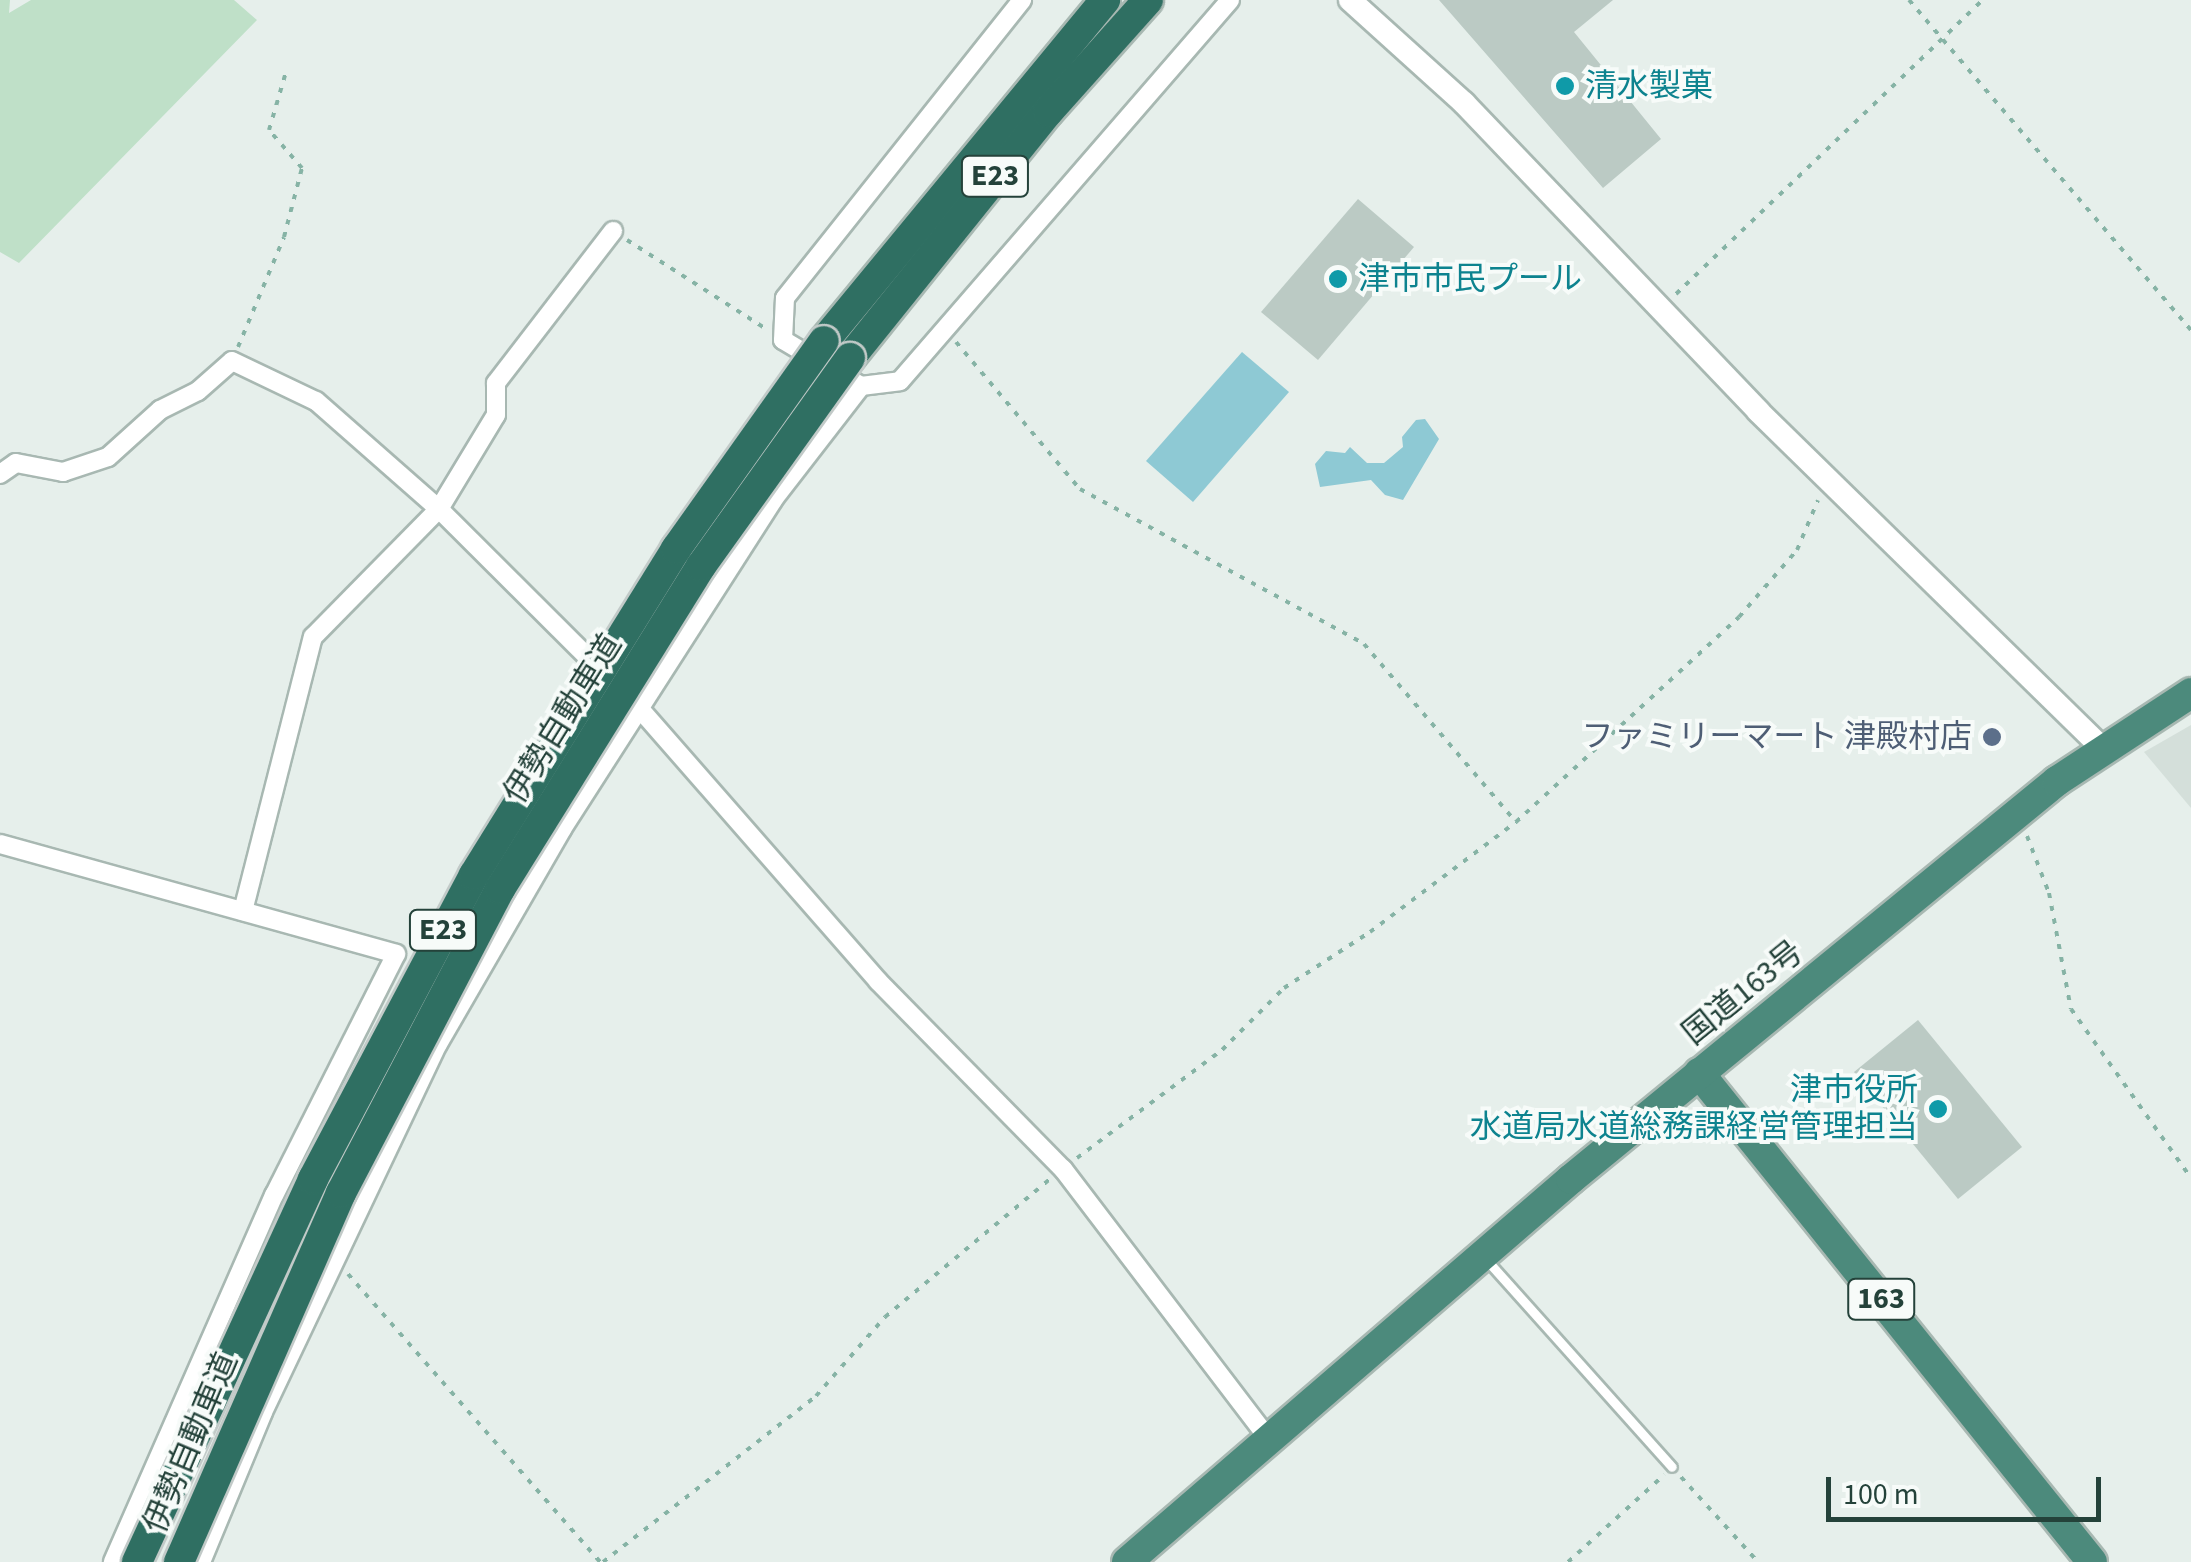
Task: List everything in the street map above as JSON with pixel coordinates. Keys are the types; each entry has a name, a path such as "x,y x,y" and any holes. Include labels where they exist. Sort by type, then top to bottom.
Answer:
{"highway":[{"name":"伊勢自動車道","path":"137,1562 313,1179 474,875 676,549 824,341 1106,0"},
{"name":"伊勢自動車道","path":"178,1562 341,1192 500,890 701,566 856,372 1048,112 1148,0"},
{"name":"国道163号","path":"1127,1562 1267,1437 1699,1073 2102,748 2191,693"},
{"name":"163","path":"1699,1073 2092,1562"}],"street":[{"path":"1022,0 785,298 783,340 856,372 900,381 1230,0"},
{"path":"1350,0 1464,103 1660,310 2102,748"},
{"path":"243,910 313,637 439,508 496,415 492,390 613,231"},
{"path":"4,463 62,472 108,457 160,410 198,390 232,361 316,401 439,508 640,709 878,981 1063,1169 1267,1437"},
{"path":"201,1562 335,1259 438,1044 562,828 856,372"},
{"path":"0,844 396,954 274,1195 113,1562"}],"lane":[{"path":"1483,1256 1672,1467"}],"path":[{"path":"1908,0 2191,330"},
{"path":"1660,310 1940,37 1983,0"},
{"path":"232,361 284,237 302,168 269,130 286,72"},
{"path":"613,231 783,340"},
{"path":"945,329 1080,489 1364,644 1516,822"},
{"path":"335,1259 601,1562 816,1396 884,1317 1063,1169 1222,1050 1284,988 1370,932 1516,822 1739,616 1810,529 1825,475"},
{"path":"2018,813 2048,893 2070,1009 2191,1178"},
{"path":"1568,1562 1672,1467 1758,1562"}],"shaded area":[{"path":"2191,725 2191,808 2144,752"}],"green space":[{"path":"0,0 10,0 9,13 31,0 234,0 257,20 19,263 0,252"}],"water":[{"path":"1242,352 1289,392 1193,502 1146,461"},
{"path":"1425,419 1439,439 1403,500 1385,495 1371,480 1320,487 1315,464 1326,451 1345,453 1350,447 1367,463 1384,463 1403,447 1402,437 1416,420"}],"building":[{"name":"清水製菓","path":"1439,0 1613,0 1574,32 1661,139 1603,188"},
{"name":"津市市民プール","path":"1358,199 1414,247 1318,360 1261,312"},
{"name":"津市役所 水道局水道総務課経営管理担当","path":"1918,1020 2022,1147 1958,1199 1854,1072"}],"place":[{"name":"清水製菓","path":"1565,86"},
{"name":"津市市民プール","path":"1338,279"},
{"name":"ファミリーマート 津殿村店","path":"1992,737"},
{"name":"津市役所 水道局水道総務課経営管理担当","path":"1938,1109"}]}
